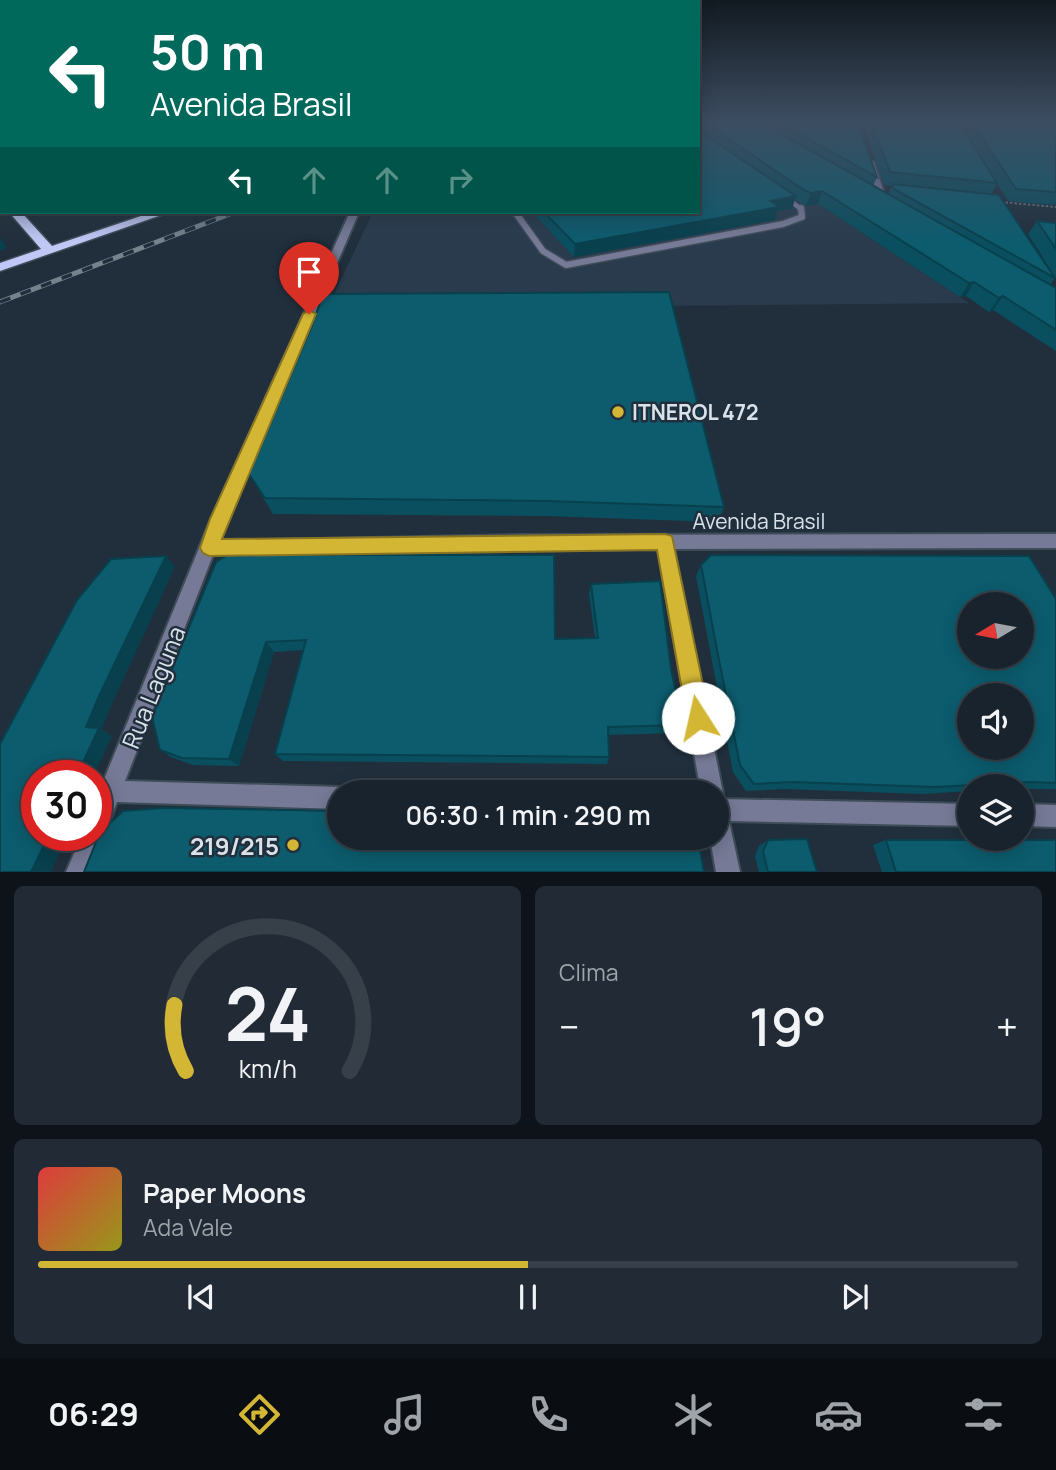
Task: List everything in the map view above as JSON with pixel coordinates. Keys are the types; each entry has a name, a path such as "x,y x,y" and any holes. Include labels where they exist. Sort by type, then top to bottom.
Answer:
{"main road":[{"path":"17,214 50,251"},
{"path":"0,267 158,214"}],"street":[{"path":"868,162 875,192 883,202 894,209"},
{"name":"Rua Laguna","path":"112,789 219,519 353,214"},
{"name":"Avenida Brasil","path":"209,548 665,542 1056,541"},
{"path":"665,542 710,780"},
{"path":"112,791 327,798"},
{"path":"729,810 957,814"},
{"path":"1034,816 1056,816"},
{"path":"724,850 728,872"},
{"path":"78,872 87,851"}],"lane":[{"path":"875,192 892,191"},
{"path":"516,214 544,251 555,262 566,264 783,224 802,217 802,209 781,194"}],"path":[{"path":"1001,202 1056,207"}],"shaded area":[{"path":"700,162 753,162 969,303 327,309 372,214 700,214"}],"building":[{"path":"700,162 745,162 796,196 771,201 779,207 575,244 546,214 700,214"},
{"path":"762,162 831,162 1056,288 1056,330 1003,296 999,298 974,282 969,283 822,191 811,193"},
{"path":"849,162 872,162 877,177"},
{"path":"886,162 984,162 997,183 890,172"},
{"path":"998,162 1056,162 1056,192 1016,189"},
{"path":"892,184 999,195 1055,278 894,189"},
{"path":"1037,221 1056,223 1056,249"},
{"path":"669,292 724,507 546,501 265,498 249,474 323,294"},
{"path":"228,555 554,555 555,639 598,638 591,584 660,581 671,669 683,725 608,727 609,757 275,754 306,640 266,642 229,759 182,758 160,750 152,717 216,562"},
{"path":"711,555 1029,556 1056,599 1056,783 1034,782 1034,774 957,774 957,786 935,787 792,782 754,784 740,765 701,565"},
{"path":"166,556 86,727 99,728 84,760 21,760 21,851 41,851 31,872 0,872 0,744 77,600 111,559"},
{"path":"164,808 327,811 327,850 700,850 704,872 84,872 92,851 112,851 112,821 123,811"},
{"path":"807,839 817,872 768,872 763,851 768,840"},
{"path":"886,840 957,840 957,851 1034,851 1034,840 1056,840 1056,872 896,872"}],"railway":[{"path":"0,302 230,214"}],"place":[{"name":"ITNEROL 472","path":"618,412"},
{"name":"219/215","path":"293,845"}],"route":[{"path":"309,314 219,519 209,548 665,542 698,718"}]}
